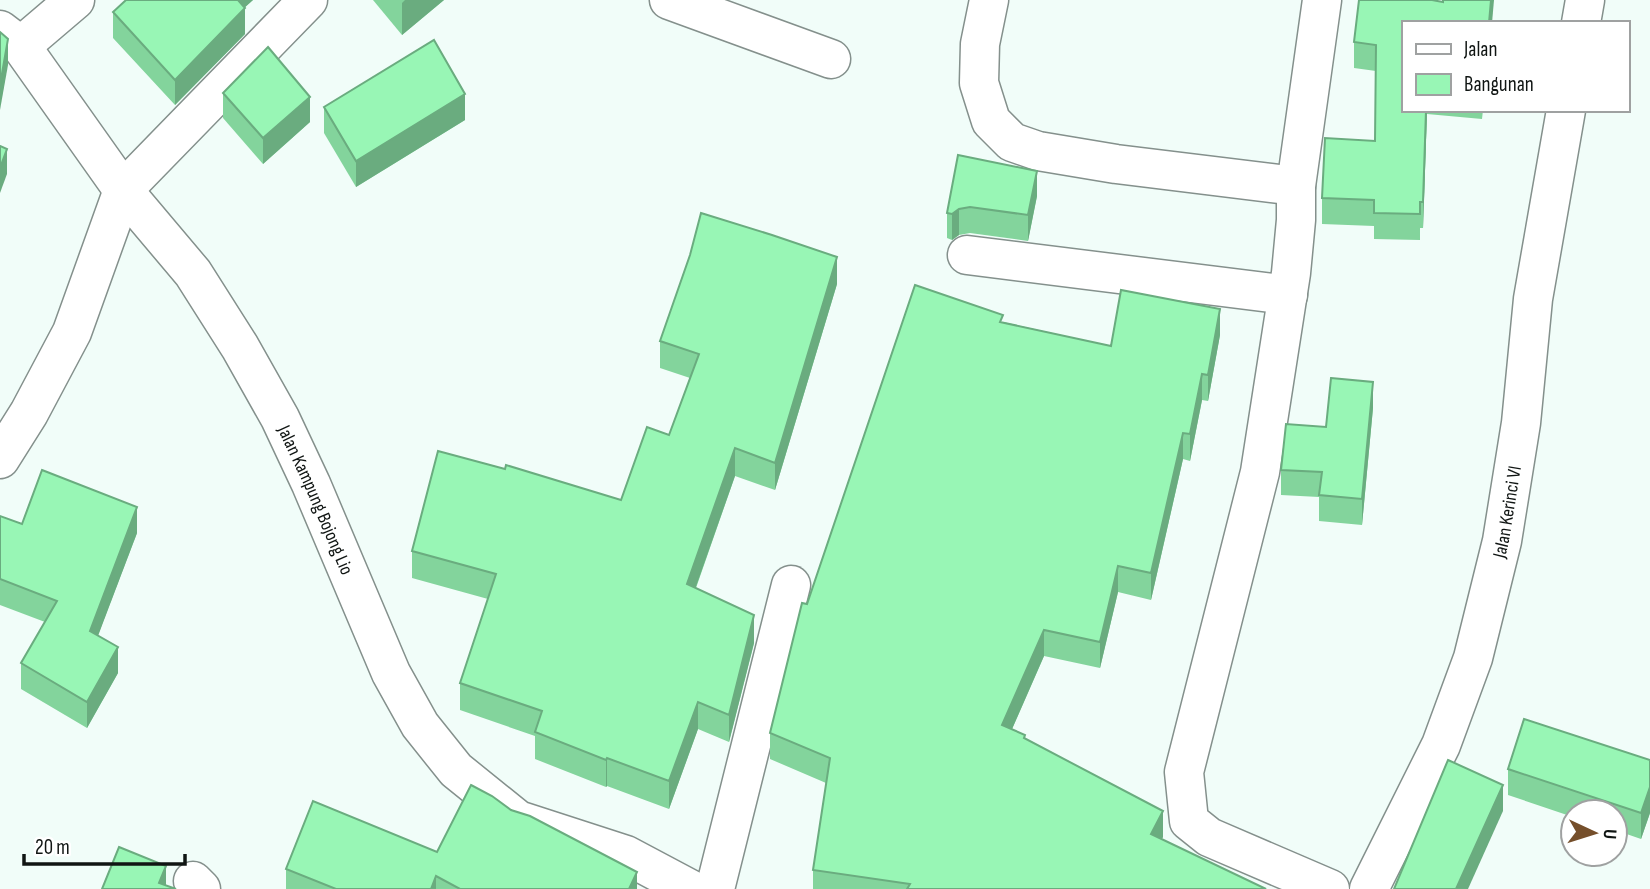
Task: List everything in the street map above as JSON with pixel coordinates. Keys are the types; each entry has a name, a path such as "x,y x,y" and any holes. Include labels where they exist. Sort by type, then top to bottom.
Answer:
{"street":[{"path":"11,38 75,0"},
{"path":"0,459 29,413 72,332 124,190 307,0"},
{"path":"669,0 831,59"},
{"path":"989,0 980,44 979,83 990,121 1012,142 1038,151 1116,164 1296,203"},
{"path":"1322,0 1296,203 1289,284 1260,472 1184,772 1189,821 1209,837 1330,889"},
{"path":"1581,21 1585,0"},
{"name":"Jalan Kampung Bojong Lio","path":"11,38 124,190 192,273 240,347 280,418 306,473 391,673 420,725 456,771 518,820 626,855 690,889"},
{"name":"Jalan Kerinci VI","path":"1369,889 1441,745 1473,658 1502,541 1521,423 1533,299 1566,112"},
{"path":"967,255 1289,284"},
{"path":"715,889 791,585"}],"building":[{"path":"126,0 238,0 245,8 175,80 113,12"},
{"path":"1359,0 1491,0 1489,21 1402,21 1402,112 1426,112 1423,202 1420,202 1420,214 1374,213 1374,200 1322,198 1325,138 1375,141 1376,45 1354,42"},
{"path":"0,32 8,39 0,85"},
{"path":"434,40 465,94 356,161 324,107"},
{"path":"268,47 310,97 263,138 223,93"},
{"path":"0,146 7,149 0,168"},
{"path":"958,155 1037,171 1028,215 970,207 959,209 952,214 947,213"},
{"path":"701,213 837,257 775,463 735,448 687,584 754,615 729,715 698,702 669,781 535,732 542,711 460,683 496,574 412,551 438,451 505,469 506,465 621,500 647,427 669,435 699,354 660,341 690,255"},
{"path":"915,285 1003,315 1000,322 1111,346 1121,290 1220,309 1208,375 1202,374 1190,434 1183,433 1151,573 1118,566 1100,642 1044,630 1002,725 1163,811 1151,834 1266,889 907,889 910,884 813,870 830,758 770,733 802,603 807,604"},
{"path":"1331,378 1373,382 1362,499 1319,495 1322,472 1281,470 1286,424 1326,427"},
{"path":"42,470 137,507 90,631 118,647 87,702 21,663 57,601 0,579 0,516 22,524"},
{"path":"1524,719 1650,760 1650,787 1641,813 1629,809 1629,798 1596,798 1508,769"},
{"path":"1448,760 1503,785 1456,889 1394,889"},
{"path":"471,785 511,810 530,816 637,872 629,889 460,889 436,876 431,889 336,889 286,869 313,801 437,852"},
{"path":"119,847 166,866 159,883 176,889 102,889"}]}
